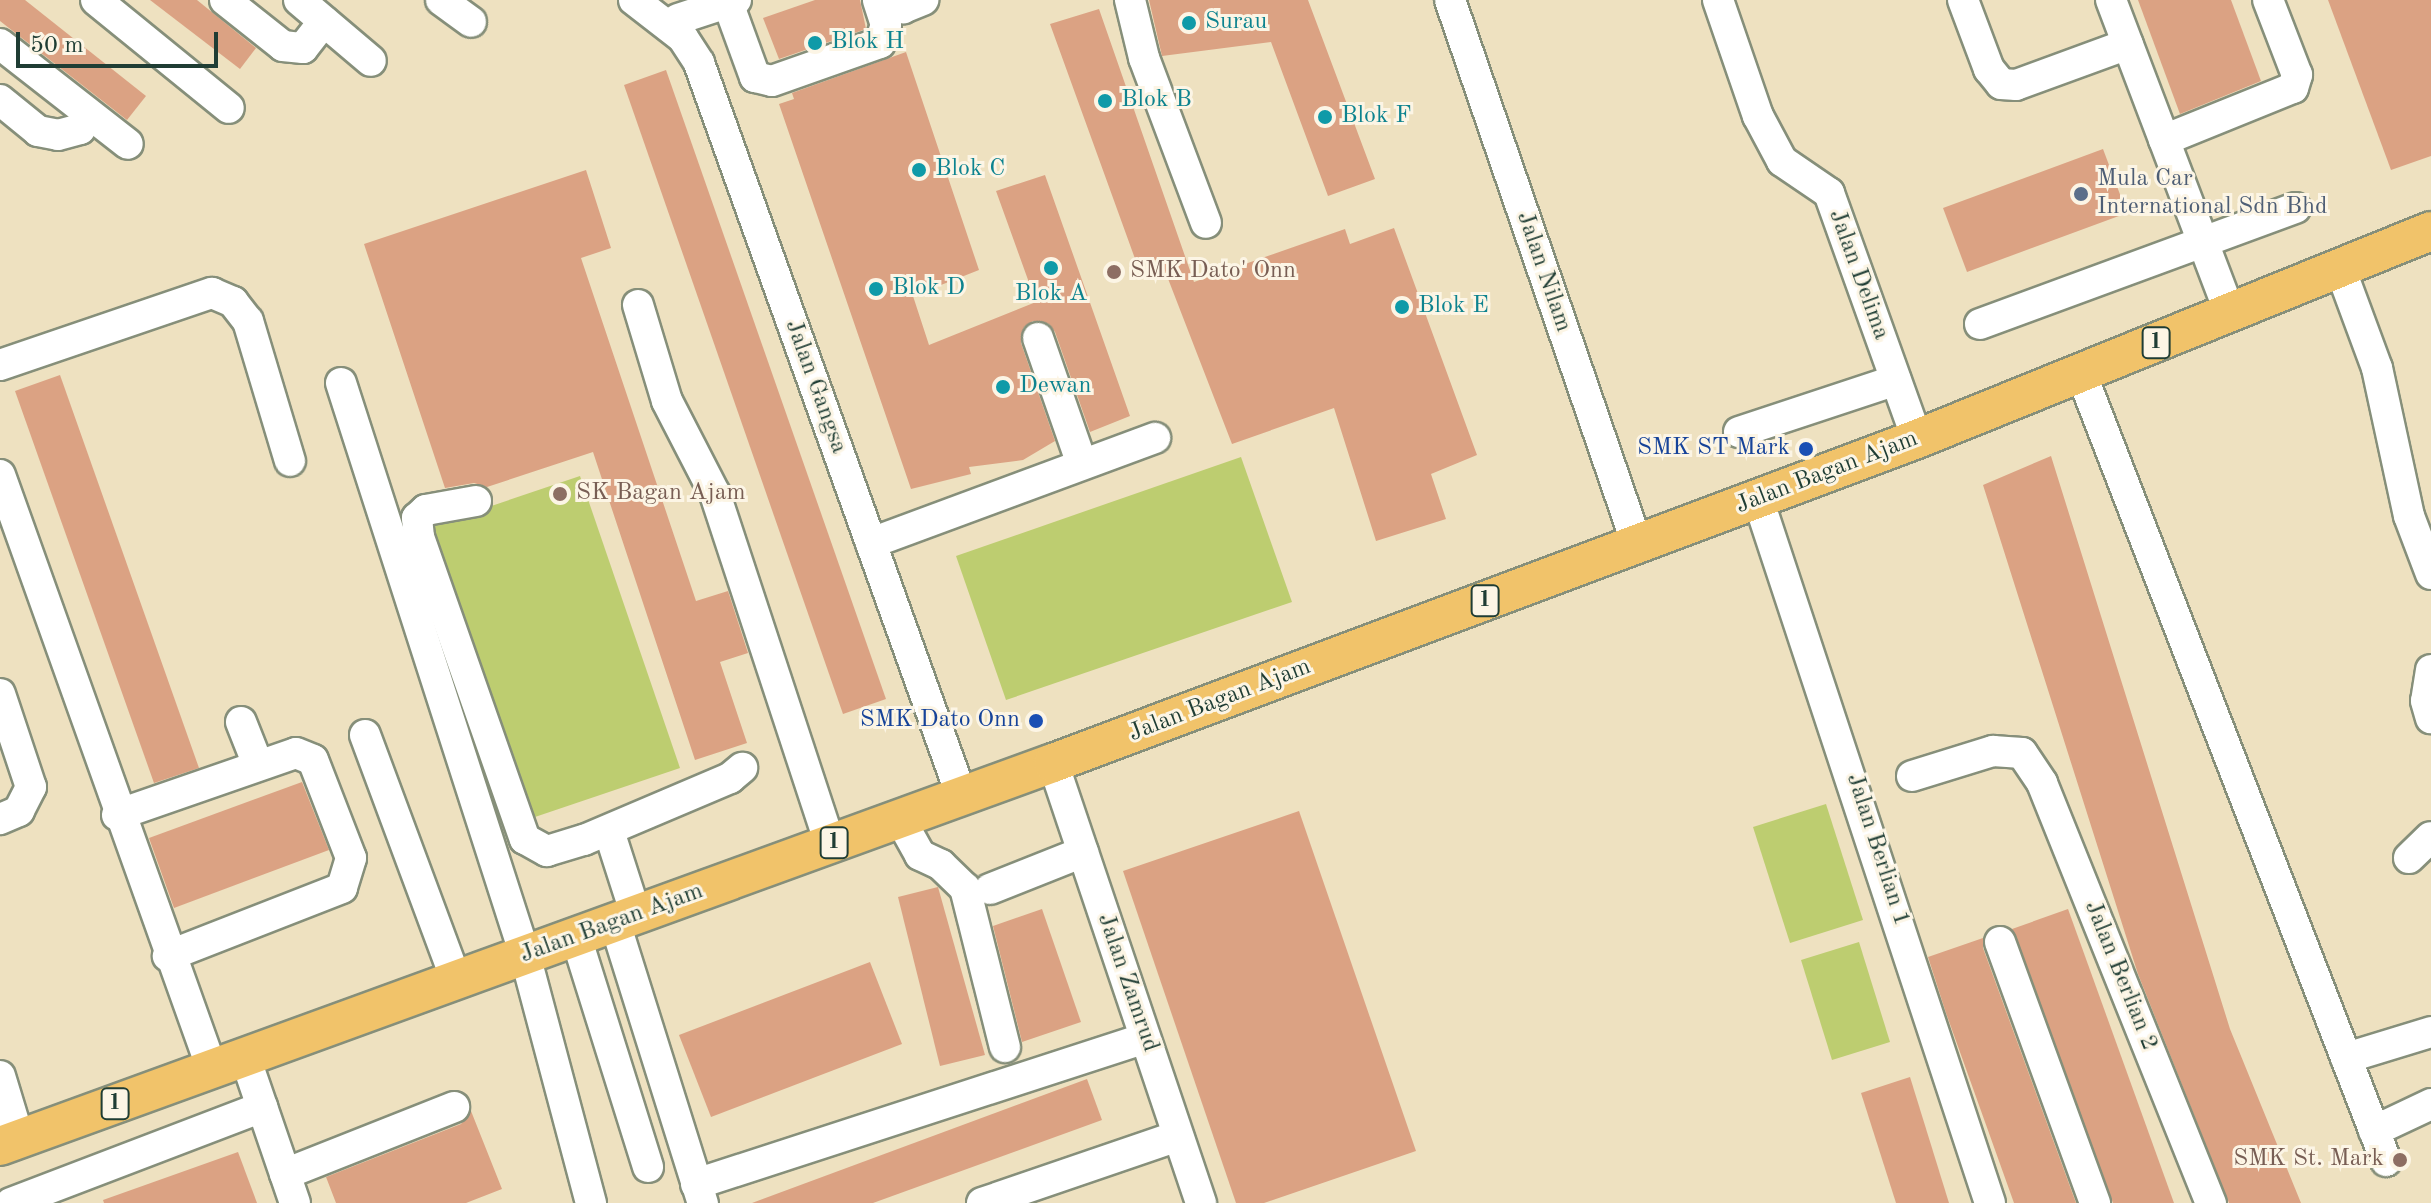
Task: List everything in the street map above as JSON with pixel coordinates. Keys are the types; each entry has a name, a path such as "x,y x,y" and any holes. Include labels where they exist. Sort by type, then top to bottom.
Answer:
{"main road":[{"name":"Jalan Bagan Ajam","path":"9,1143 962,797 1758,499 1917,439 2431,231"}],"street":[{"path":"96,0 229,108"},
{"path":"225,0 283,46 303,48 324,21"},
{"path":"299,0 371,61"},
{"path":"441,0 471,22"},
{"name":"Jalan Gangsa","path":"634,0 680,19 699,63 962,797"},
{"path":"680,19 732,2 755,77 772,81 880,43 886,25 878,0"},
{"path":"900,0 903,8 923,0"},
{"path":"1130,0 1144,58 1206,223"},
{"name":"Jalan Nilam","path":"1450,0 1637,544"},
{"name":"Jalan Delima","path":"1718,0 1758,116 1782,161 1829,193 1917,439"},
{"path":"1963,0 1989,69 2001,84 2016,85 2128,44"},
{"path":"2111,0 2230,313"},
{"path":"2164,140 2293,88 2297,75 2268,0"},
{"path":"0,44 128,144"},
{"path":"0,100 38,131 58,135 80,129 87,112"},
{"path":"1980,324 2295,208"},
{"path":"2340,268 2377,368 2409,516 2431,574"},
{"path":"0,365 212,293 233,302 248,321 290,461"},
{"path":"638,305 667,401 715,494 830,844"},
{"path":"1038,338 1082,464"},
{"path":"2081,373 2386,1161"},
{"path":"1739,432 1896,380"},
{"path":"341,383 525,955 591,1203"},
{"path":"871,543 1155,438"},
{"path":"0,475 168,956 228,1063 262,1107 295,1203"},
{"name":"Jalan Berlian 1","path":"1758,499 1831,708 1990,1203"},
{"path":"476,501 426,510 417,518 419,537 525,839 547,851 609,831 742,768"},
{"path":"2431,670 2426,701 2431,718"},
{"path":"0,694 31,787 19,811 0,819"},
{"path":"241,722 258,765"},
{"path":"365,735 456,980"},
{"name":"Jalan Berlian 2","path":"1912,776 1993,751 2022,753 2042,783 2211,1203"},
{"path":"117,815 296,753 313,760 351,858 342,888 168,956"},
{"name":"Jalan Zamrud","path":"1053,763 1201,1203"},
{"path":"900,819 920,855 941,865 965,888 1005,1047"},
{"path":"609,831 626,919 699,1194 1145,1038"},
{"path":"2409,858 2431,837"},
{"path":"990,889 1083,852"},
{"path":"576,937 648,1167"},
{"path":"2000,942 2095,1203"},
{"path":"2346,1058 2431,1032"},
{"path":"0,1076 9,1143"},
{"path":"2374,1131 2431,1104"},
{"path":"11,1203 262,1107"},
{"path":"285,1174 454,1107"},
{"path":"982,1203 1028,1196 1178,1136"}],"green space":[{"path":"1241,457 1292,602 1006,700 956,556"},
{"path":"580,476 680,768 532,818 432,526"},
{"path":"1826,804 1863,920 1790,943 1753,827"},
{"path":"1859,942 1890,1042 1832,1060 1801,960"}],"building":[{"path":"0,0 25,0 146,96 127,120 0,21"},
{"path":"150,0 197,0 256,48 240,69"},
{"name":"Blok H","path":"815,0 860,0 866,29 779,59 763,18"},
{"name":"Blok F","path":"1149,0 1308,0 1375,179 1328,196 1271,42 1162,56"},
{"path":"2138,0 2231,0 2261,81 2180,114"},
{"path":"2328,0 2431,0 2431,156 2391,170"},
{"path":"1099,9 1194,282 1345,229 1350,244 1394,228 1477,455 1431,474 1446,519 1376,541 1334,408 1232,444 1160,258 1138,267 1050,24"},
{"path":"906,52 979,270 913,296 929,345 1036,302 996,191 1045,175 1130,416 1090,432 1055,332 1049,324 1033,321 1024,327 1021,343 1055,441 1023,460 969,467 971,474 911,489 779,104 794,99 792,93"},
{"path":"666,70 886,699 843,714 624,85"},
{"path":"2103,149 2127,213 1967,272 1943,208"},
{"path":"586,170 611,248 581,258 696,601 728,591 748,653 720,662 747,743 695,760 593,452 487,487 474,483 445,488 364,244"},
{"path":"60,375 199,768 154,783 15,391"},
{"path":"2051,456 2230,1029 2301,1203 2229,1203 2138,974 1983,485"},
{"path":"302,782 329,850 174,908 149,838"},
{"path":"1299,811 1416,1151 1264,1203 1236,1203 1123,871"},
{"path":"938,887 985,1055 940,1066 898,897"},
{"path":"1042,909 1081,1022 1022,1042 993,926"},
{"path":"2068,909 2174,1203 2113,1203 2012,929"},
{"path":"1983,938 1983,948 2076,1203 2014,1203 1946,1013 1928,957"},
{"path":"870,962 902,1044 711,1117 679,1035"},
{"path":"1910,1077 1949,1203 1896,1203 1861,1093"},
{"path":"1087,1079 1102,1120 873,1203 752,1203"},
{"path":"471,1111 502,1189 466,1203 336,1203 326,1177 461,1124"},
{"path":"238,1152 257,1203 104,1203 103,1200"}],"place":[{"name":"Surau","path":"1189,23"},
{"name":"Blok H","path":"815,43"},
{"name":"Blok B","path":"1105,101"},
{"name":"Blok F","path":"1325,117"},
{"name":"Blok C","path":"919,170"},
{"name":"Mula Car International Sdn Bhd","path":"2081,194"},
{"name":"Blok A","path":"1051,268"},
{"name":"SMK Dato' Onn","path":"1114,272"},
{"name":"Blok D","path":"876,289"},
{"name":"Blok E","path":"1402,307"},
{"name":"Dewan","path":"1003,387"},
{"name":"SMK ST Mark","path":"1806,449"},
{"name":"SK Bagan Ajam","path":"560,494"},
{"name":"SMK Dato Onn","path":"1036,721"},
{"name":"SMK St. Mark","path":"2400,1160"}]}
